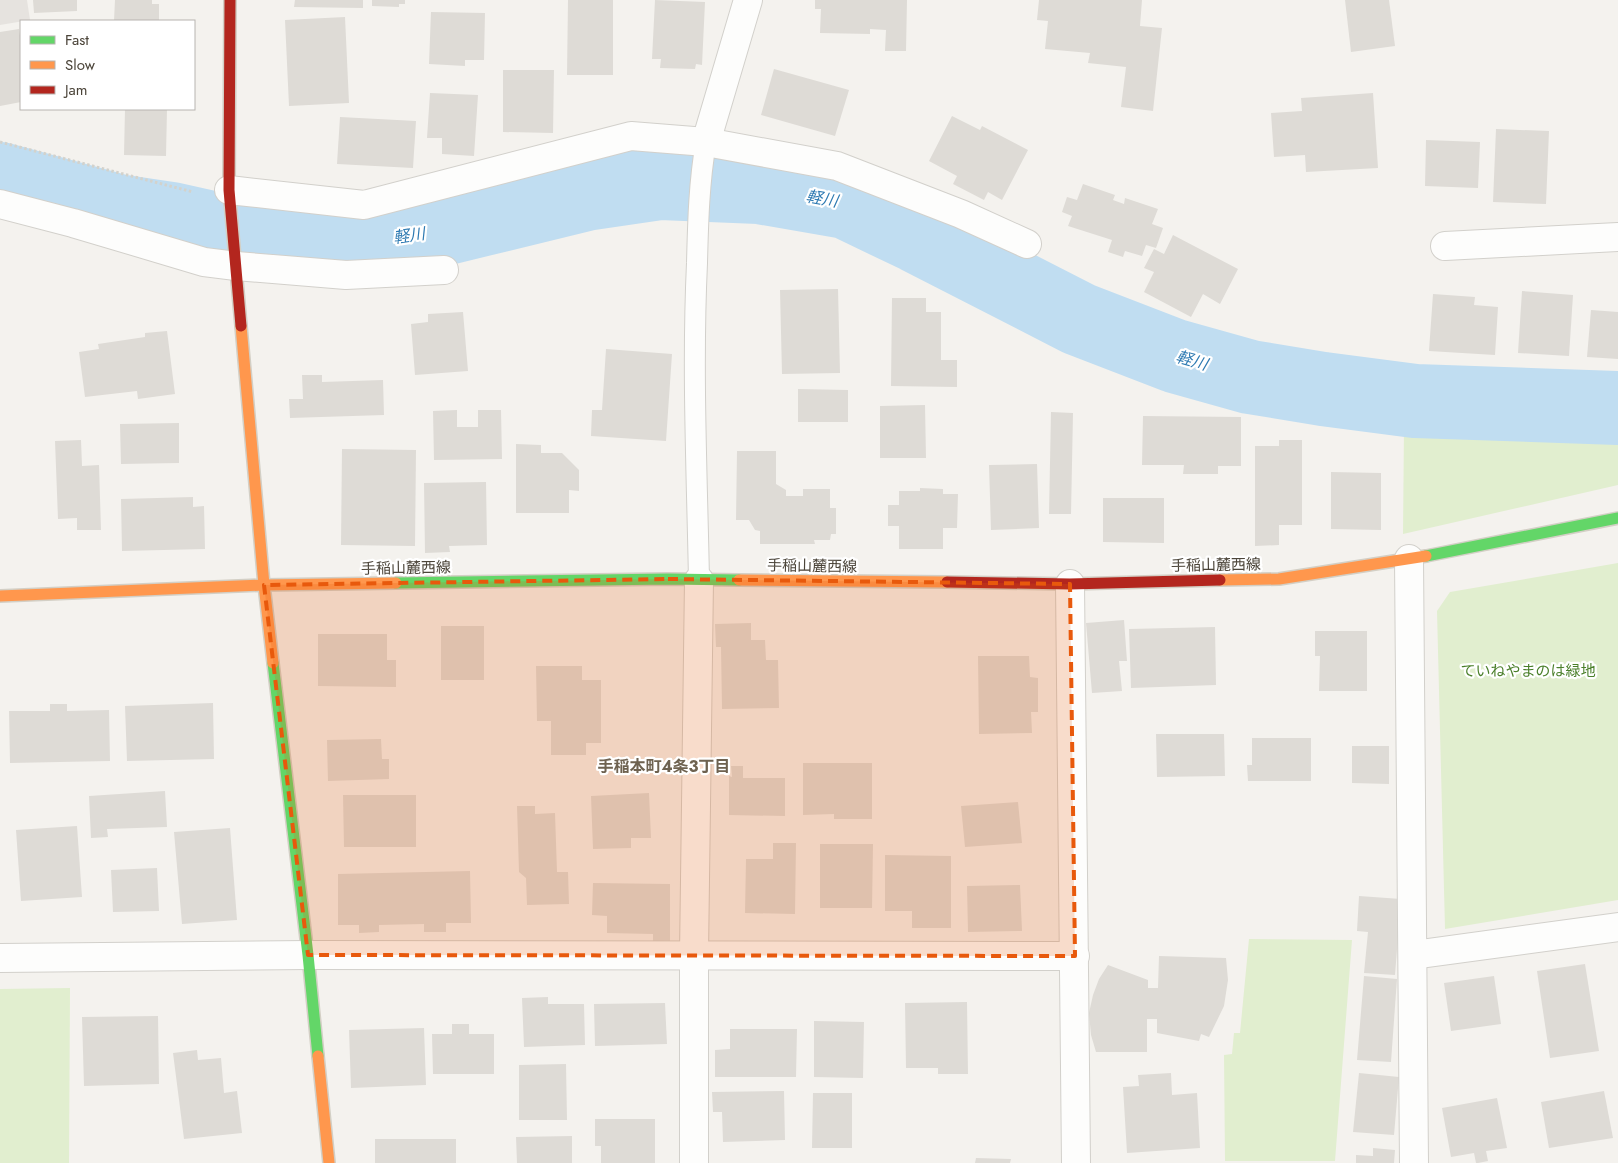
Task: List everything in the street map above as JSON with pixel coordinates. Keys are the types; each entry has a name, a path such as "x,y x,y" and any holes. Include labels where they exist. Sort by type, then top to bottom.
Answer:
{"street":[{"path":"230,0 229,190 264,585 308,955 329,1163"},
{"path":"704,155 748,0"},
{"path":"229,190 364,205 631,136 704,155 837,166 961,214 1028,244"},
{"path":"0,204 73,223 204,262 346,276 444,270"},
{"path":"1446,246 1618,237"},
{"name":"手稲山麓西線","path":"0,596 264,585 699,580 1070,584 1280,579 1409,559 1618,518"},
{"path":"1409,559 1414,1163"},
{"path":"694,1163 694,955 699,580"},
{"path":"1070,584 1076,1163"},
{"path":"1413,955 1618,927"},
{"path":"0,958 308,955 1075,956"}],"lane":[{"path":"699,580 694,314 704,155"}],"path":[{"path":"0,142 201,194"}],"highlighted area":[{"path":"668,579 1070,584 1075,956 308,955 264,585"}],"green space":[{"path":"1404,425 1618,431 1618,485 1403,534"},
{"name":"ていねやまのは緑地","path":"1618,563 1618,900 1445,929 1437,611 1450,592"},
{"path":"1249,939 1352,940 1335,1161 1225,1161 1224,1055 1232,1054 1234,1033 1240,1033"},
{"path":"70,988 69,1163 0,1163 0,989"}],"shaded area":[{"path":"0,0 27,0 30,20 20,20 20,22 0,25"}],"building":[{"path":"33,0 77,0 77,11 34,13"},
{"path":"115,0 152,0 152,4 159,4 159,20 114,20"},
{"path":"295,0 363,0 363,8 294,7"},
{"path":"372,0 405,0 405,4 399,4 399,7 372,6"},
{"path":"568,0 613,0 613,75 567,75"},
{"path":"655,0 705,2 702,65 696,64 695,69 660,68 661,59 652,59"},
{"path":"815,0 907,0 906,51 885,51 886,30 870,29 870,34 820,33 821,9 815,9"},
{"path":"1039,0 1142,0 1140,26 1162,28 1153,111 1121,107 1126,67 1088,63 1090,53 1045,49 1048,21 1037,20"},
{"path":"1345,0 1389,0 1395,46 1351,52"},
{"path":"431,12 485,13 484,60 465,60 465,66 429,64"},
{"path":"345,17 349,103 289,106 285,20"},
{"path":"19,29 20,102 0,106 0,32"},
{"path":"774,69 849,90 835,136 761,115"},
{"path":"503,70 554,70 553,133 503,132"},
{"path":"430,93 478,95 474,156 442,154 442,138 427,138"},
{"path":"1373,93 1378,168 1306,172 1305,155 1274,157 1271,113 1302,111 1301,98"},
{"path":"125,110 167,110 166,156 124,155"},
{"path":"952,116 980,130 982,126 1028,150 1002,200 988,192 984,200 953,184 957,176 929,161"},
{"path":"340,117 416,121 413,168 337,164"},
{"path":"1496,129 1549,131 1546,204 1493,202"},
{"path":"1426,140 1480,142 1478,188 1425,186"},
{"path":"1083,184 1115,195 1113,200 1124,204 1125,198 1158,209 1152,224 1163,228 1156,248 1146,245 1142,256 1125,251 1123,257 1108,252 1112,240 1068,226 1072,216 1062,212 1067,197 1077,200"},
{"path":"1173,235 1238,269 1220,304 1203,294 1191,317 1144,292 1154,272 1144,268 1154,249 1164,254"},
{"path":"838,289 840,373 782,374 780,290"},
{"path":"1522,291 1573,295 1569,356 1518,353"},
{"path":"1433,294 1475,297 1474,305 1498,307 1495,355 1429,351"},
{"path":"892,298 926,298 926,312 941,312 941,360 957,360 957,387 891,386"},
{"path":"1591,310 1618,312 1618,359 1587,357"},
{"path":"463,312 468,371 415,375 411,324 428,322 428,314"},
{"path":"167,331 175,394 138,399 137,391 85,397 79,352 99,349 98,344 145,337 145,333"},
{"path":"606,349 672,354 666,441 591,436 592,410 602,410"},
{"path":"302,375 322,375 322,382 383,380 384,415 290,418 289,399 303,399"},
{"path":"798,389 848,390 848,422 798,422"},
{"path":"925,405 926,458 880,458 880,406"},
{"path":"457,410 457,427 478,427 478,410 501,410 502,459 434,460 433,411"},
{"path":"1051,412 1073,413 1071,514 1049,514"},
{"path":"1143,416 1241,417 1241,466 1218,466 1218,474 1183,474 1184,465 1142,465"},
{"path":"179,423 179,463 121,464 120,424"},
{"path":"81,440 82,466 99,465 101,530 77,530 77,518 58,519 55,441"},
{"path":"1279,440 1302,440 1302,525 1279,525 1279,545 1255,546 1255,446 1279,446"},
{"path":"516,444 541,445 541,453 562,453 579,470 579,491 569,490 569,513 516,513"},
{"path":"342,449 416,450 415,546 341,545"},
{"path":"737,451 776,451 776,484 786,490 786,496 803,496 803,489 830,489 830,508 836,508 836,534 831,534 830,540 814,540 815,544 760,544 760,531 755,530 749,520 736,520"},
{"path":"1037,464 1039,528 991,530 989,465"},
{"path":"1331,472 1381,473 1381,530 1331,529"},
{"path":"486,482 487,545 449,546 450,552 425,553 424,483"},
{"path":"920,488 943,489 943,494 958,494 957,528 943,528 943,549 899,549 899,526 888,526 888,505 899,505 899,491 920,491"},
{"path":"193,497 193,507 204,506 205,549 122,551 121,499"},
{"path":"1103,498 1164,498 1164,543 1103,542"},
{"path":"1124,620 1127,661 1119,661 1122,691 1092,693 1086,623"},
{"path":"751,623 751,640 765,640 766,660 778,660 779,708 722,709 721,647 716,647 715,624"},
{"path":"441,626 484,626 484,680 441,680"},
{"path":"1215,627 1216,685 1131,688 1129,629"},
{"path":"1315,631 1367,631 1367,691 1319,691 1320,656 1315,656"},
{"path":"318,634 387,634 387,660 396,660 396,687 318,686"},
{"path":"978,656 1029,656 1030,677 1038,678 1038,712 1031,712 1032,733 979,734"},
{"path":"536,666 582,666 582,680 601,680 601,743 586,743 586,755 551,755 551,721 537,721"},
{"path":"213,703 214,759 127,761 125,706"},
{"path":"50,704 67,704 67,711 109,710 110,761 10,763 9,711 50,711"},
{"path":"1156,734 1224,734 1225,776 1157,777"},
{"path":"1252,738 1311,738 1311,781 1248,781 1247,765 1252,765"},
{"path":"381,739 382,759 389,759 389,779 328,781 327,740"},
{"path":"1352,746 1389,746 1389,784 1352,783"},
{"path":"803,763 872,763 872,819 834,819 834,814 803,815"},
{"path":"731,766 743,766 743,778 785,778 785,816 729,815 729,776 732,777"},
{"path":"165,791 167,827 107,829 108,837 91,838 89,796"},
{"path":"649,793 651,838 631,838 631,848 593,849 591,796"},
{"path":"343,795 416,795 416,847 344,847"},
{"path":"1018,802 1022,843 965,847 961,806"},
{"path":"517,806 535,806 535,814 555,813 557,872 568,872 569,904 527,905 526,878 519,872"},
{"path":"77,826 82,897 21,901 16,830"},
{"path":"230,828 237,920 182,924 174,832"},
{"path":"773,843 796,843 795,914 745,913 746,859 773,859"},
{"path":"820,844 873,844 872,908 820,908"},
{"path":"885,855 951,856 951,928 912,928 912,911 885,911"},
{"path":"157,868 159,911 113,912 111,870"},
{"path":"470,871 471,923 446,923 446,932 424,932 424,924 379,925 379,932 359,933 359,925 338,925 338,874"},
{"path":"593,883 670,884 670,943 653,943 653,934 607,933 607,916 592,915"},
{"path":"1020,885 1022,931 968,932 967,886"},
{"path":"1359,896 1401,899 1395,975 1364,973 1368,932 1357,931"},
{"path":"1159,956 1226,958 1228,980 1224,1006 1209,1037 1201,1034 1199,1041 1157,1033 1157,1019 1147,1019 1147,1052 1096,1052 1091,1035 1089,1013 1099,979 1108,965 1148,980 1148,988 1158,988"},
{"path":"1585,964 1599,1051 1550,1058 1537,971"},
{"path":"1364,976 1397,979 1391,1062 1357,1060"},
{"path":"1494,976 1501,1024 1451,1031 1444,983"},
{"path":"548,997 548,1004 584,1004 585,1045 524,1047 522,998"},
{"path":"967,1002 968,1074 938,1074 938,1068 906,1068 905,1003"},
{"path":"665,1003 667,1044 595,1046 594,1004"},
{"path":"158,1016 159,1084 84,1086 82,1017"},
{"path":"814,1021 864,1022 863,1078 814,1077"},
{"path":"452,1024 469,1024 469,1034 494,1034 494,1074 433,1074 432,1034 452,1034"},
{"path":"424,1028 426,1085 351,1088 349,1030"},
{"path":"730,1029 797,1029 796,1077 715,1077 715,1050 730,1049"},
{"path":"197,1050 198,1060 221,1058 224,1093 237,1091 242,1133 184,1139 173,1053"},
{"path":"566,1064 567,1120 519,1120 519,1065"},
{"path":"1171,1073 1172,1095 1197,1093 1200,1148 1127,1153 1123,1087 1139,1086 1138,1075"},
{"path":"1359,1073 1399,1077 1394,1135 1353,1132"},
{"path":"784,1091 785,1140 723,1142 722,1112 713,1112 712,1092"},
{"path":"1604,1091 1613,1138 1549,1148 1541,1102"},
{"path":"813,1093 852,1093 852,1148 812,1148"},
{"path":"1497,1098 1507,1148 1486,1151 1488,1161 1478,1163 1476,1163 1474,1153 1451,1157 1442,1108"},
{"path":"595,1119 655,1119 655,1163 601,1163 601,1146 595,1146"},
{"path":"572,1136 572,1163 517,1163 516,1137"},
{"path":"375,1139 456,1139 456,1163 375,1163"},
{"path":"1373,1148 1395,1150 1394,1163 1356,1163 1356,1155 1373,1156"},
{"path":"976,1158 1011,1159 1010,1163 975,1163"}],"waterway":[{"name":"軽川","path":"0,179 118,211 172,219 248,236 337,241 410,237 586,194 661,183 759,187 846,202 1079,319 1175,356 1250,377 1415,401 1618,408"}],"traffic: fast":[{"path":"1426,556 1618,518"},
{"path":"396,583 668,579 739,580"},
{"path":"273,663 308,955 318,1056"}],"traffic: slow":[{"path":"241,326 264,585 273,663"},
{"path":"1220,580 1279,579 1426,556"},
{"path":"739,580 947,582"},
{"path":"0,596 264,585 396,583"},
{"path":"318,1056 329,1163"}],"traffic: jam":[{"path":"230,0 229,190 241,326"},
{"path":"947,582 1070,584 1220,580"}],"district":[{"name":"手稲本町4条3丁目","path":"664,766"}]}
